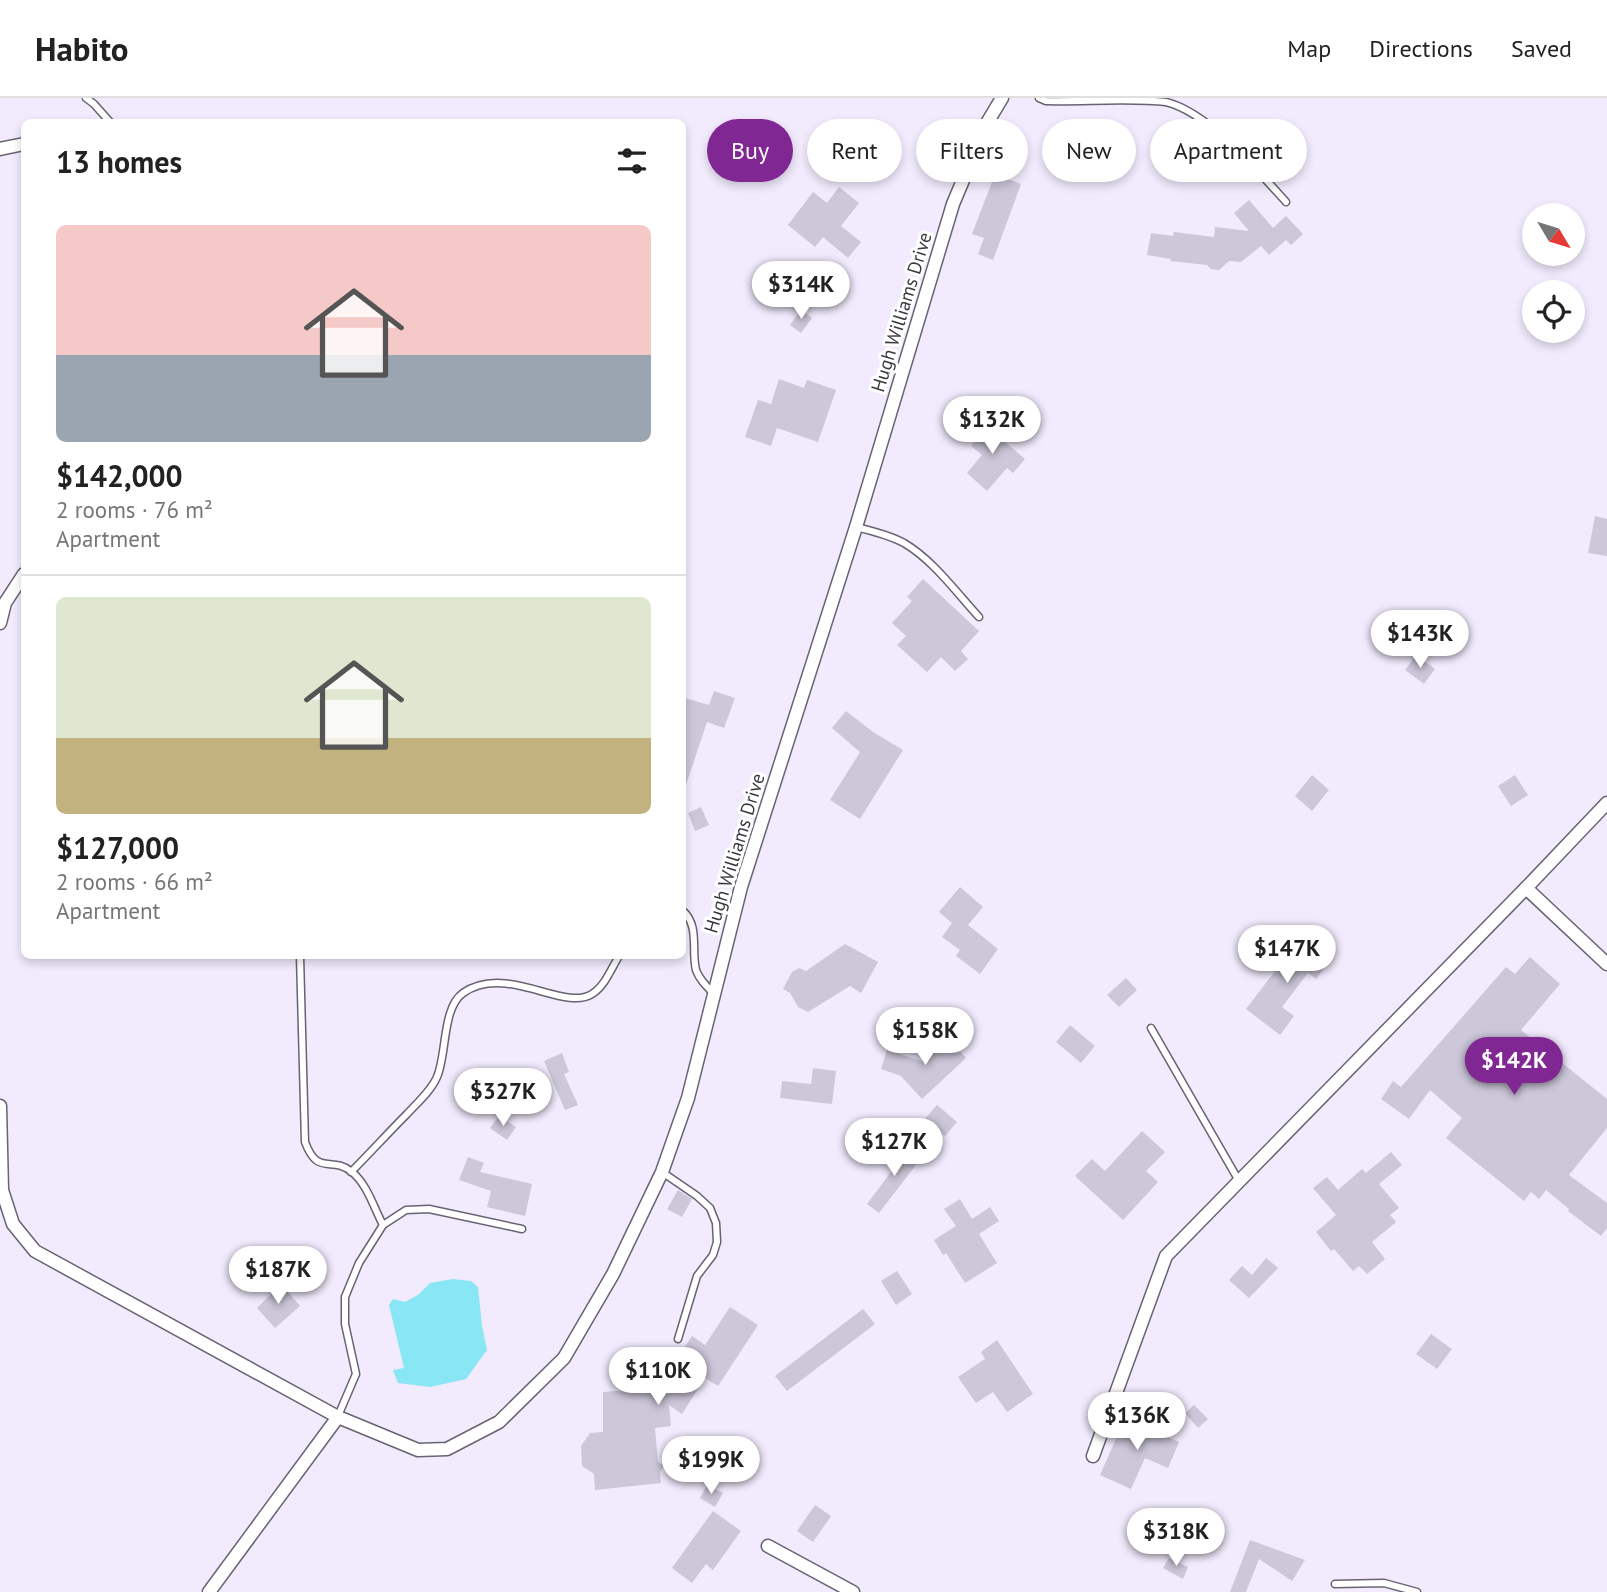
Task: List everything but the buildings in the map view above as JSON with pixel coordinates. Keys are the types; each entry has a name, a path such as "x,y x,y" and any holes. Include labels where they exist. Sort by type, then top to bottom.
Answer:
{"street":[{"name":"Hugh Williams Drive","path":"0,1107 2,1190 13,1224 35,1251 338,1417 418,1450 447,1449 499,1422 564,1358 613,1274 662,1172 688,1098 741,887 856,527 953,204 987,123 1002,98"},
{"path":"0,149 21,145"},
{"path":"0,623 5,603 21,579"},
{"path":"1093,1456 1166,1256 1607,803"},
{"path":"1526,888 1607,964"},
{"path":"209,1592 338,1417"},
{"path":"768,1546 853,1592"}],"lane":[{"path":"86,98 107,119"},
{"path":"1039,98 1046,101 1166,102 1189,112 1240,151 1286,202"},
{"path":"856,527 884,534 905,544 936,569 979,617"},
{"path":"686,912 694,932 696,970 701,981 714,995"},
{"path":"300,959 305,1142 310,1156 320,1164 342,1167 352,1172 360,1181 383,1225"},
{"path":"352,1172 426,1093 437,1077 453,1003 464,993 486,982 512,984 578,999 590,996 601,986 616,959"},
{"path":"1151,1028 1239,1181"},
{"path":"662,1172 710,1208 716,1223 717,1242 713,1255 697,1276 678,1339"},
{"path":"338,1417 356,1374 345,1324 345,1297 359,1263 383,1225 406,1210 429,1209 522,1229"},
{"path":"1335,1584 1384,1583 1416,1592"}],"water":[{"path":"453,1279 471,1281 478,1287 487,1350 466,1379 430,1387 398,1383 393,1370 404,1368 389,1305 393,1299 405,1302 418,1295 430,1283"}]}
